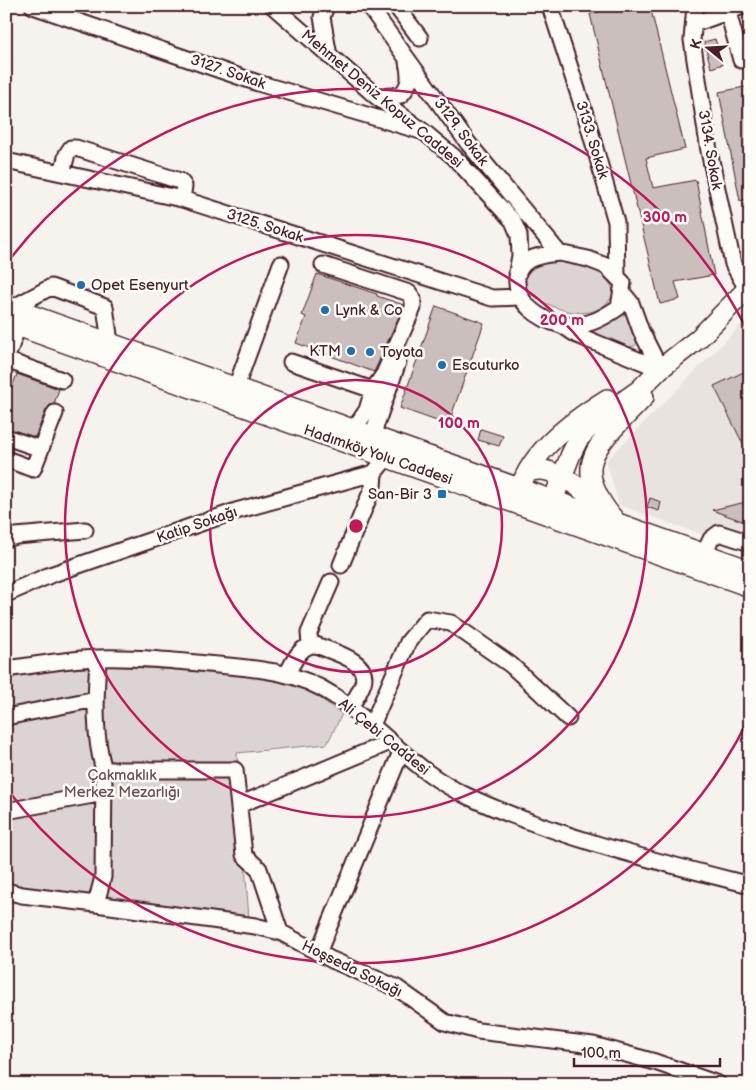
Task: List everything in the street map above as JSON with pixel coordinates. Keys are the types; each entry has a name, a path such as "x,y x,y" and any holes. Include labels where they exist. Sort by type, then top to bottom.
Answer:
{"main road":[{"path":"524,493 540,507 552,499 578,440 587,430 605,414 639,390 660,369 698,340 749,287"},
{"name":"Hadımköy Yolu Caddesi","path":"11,316 386,458 524,493"},
{"name":"Hadımköy Yolu Caddesi","path":"11,316 110,342 354,429 524,493 750,587"},
{"path":"524,493 550,444 578,419 622,390 660,369"},
{"path":"603,507 590,475 594,454 606,437 649,391 657,380 660,369"},
{"path":"524,493 538,469 544,469 562,477 603,507 617,523"},
{"path":"552,499 750,570"}],"street":[{"name":"3127. Sokak","path":"33,6 258,83 424,132"},
{"name":"Mehmet Deniz Kopuz Caddesi","path":"273,6 377,97 454,157 513,221 520,235 520,256 517,272"},
{"path":"326,6 322,17 329,56"},
{"name":"3129. Sokak","path":"369,6 468,143 559,253"},
{"path":"396,6 420,38"},
{"name":"3134. Sokak","path":"695,6 692,40 709,151 733,264 749,287"},
{"path":"694,24 726,9 743,6"},
{"name":"3133. Sokak","path":"552,7 616,222 619,284"},
{"path":"726,9 741,60"},
{"path":"377,97 401,95 407,89 411,78 407,59"},
{"path":"62,173 67,154 71,148 76,148 180,181 184,186 182,199"},
{"name":"3125. Sokak","path":"6,160 182,199 492,298 520,297"},
{"path":"559,253 588,259 606,266 631,303 641,330 660,369 576,335 562,325 530,310 516,288 517,272 529,260 559,253"},
{"path":"236,388 280,264"},
{"path":"323,265 409,293 413,299 413,308 384,374 373,390 367,410 354,429"},
{"path":"372,436 429,278"},
{"path":"562,325 586,324 603,317 619,306 619,284"},
{"path":"62,380 6,360 11,316 51,287 105,307 110,342"},
{"path":"291,362 373,390"},
{"path":"6,459 33,469 54,413"},
{"path":"6,437 38,455"},
{"path":"6,449 38,455"},
{"path":"341,565 373,487 374,472 386,458"},
{"name":"Katip Sokağı","path":"6,594 50,575 236,511 374,472"},
{"path":"6,539 16,536 85,530"},
{"path":"704,554 711,539 719,533 750,543"},
{"path":"310,645 309,633 331,582"},
{"path":"372,725 408,642 427,620 452,623 511,665 568,718"},
{"path":"287,674 304,648 310,645 316,645 357,663 363,671 364,681 350,708"},
{"path":"96,904 103,876 104,793 104,770 99,753 96,700 98,658"},
{"name":"Ali Çebi Caddesi","path":"6,669 66,660 98,658 164,660 274,671 301,678 332,694 442,783 466,796 509,814 595,843 750,885"},
{"path":"6,717 96,700"},
{"path":"239,805 396,747"},
{"path":"318,953 396,747"},
{"path":"104,770 235,770 244,855 259,869 280,932"},
{"path":"6,811 104,793"},
{"name":"Hoşseda Sokağı","path":"6,891 22,895 255,926 280,932 318,953 397,988 445,1022 478,1031 593,1045 655,1062 718,1084"}],"shaded area":[{"path":"750,316 750,552 619,505 606,461"}],"green space":[{"path":"545,258 576,263 595,270 610,283 614,293 601,308 583,313 564,310 545,303 529,292 524,281 527,270"},
{"path":"627,304 633,334 637,342 635,346 624,347 581,329"},
{"name":"Çakmaklık Merkez Mezarlığı","path":"112,666 247,674 290,683 317,696 342,714 327,744 237,753 249,919 26,891 6,881 6,678 58,670"}],"building":[{"path":"622,6 650,6 685,149 646,158 653,188 696,180 714,275 675,282 680,299 660,304 590,14"},
{"path":"715,39 723,64 711,68 704,42"},
{"path":"750,86 750,199 740,201 719,92"},
{"path":"317,274 404,305 374,372 296,343 306,317 302,315"},
{"name":"Escuturko","path":"436,306 484,323 448,425 400,408"},
{"path":"750,369 750,458 714,386"},
{"path":"17,374 59,389 54,404 50,405 46,410 35,437 6,428 6,403"},
{"path":"481,429 503,436 499,446 478,440"},
{"path":"650,498 661,502 659,511 647,507"},
{"path":"750,501 750,524 712,510"}],"place":[{"name":"Opet Esenyurt","path":"81,285"},
{"name":"Lynk & Co","path":"325,310"},
{"name":"KTM","path":"351,351"},
{"name":"Toyota","path":"370,352"},
{"name":"Escuturko","path":"442,365"},
{"name":"San-Bir 3","path":"442,494"}]}
